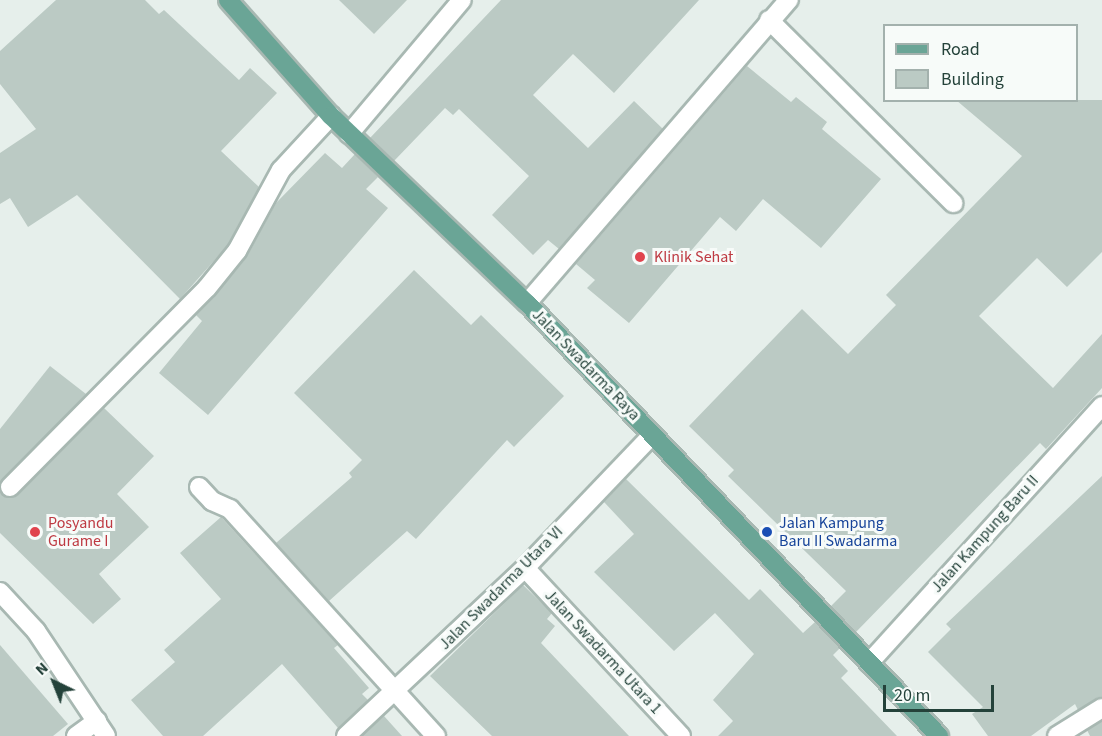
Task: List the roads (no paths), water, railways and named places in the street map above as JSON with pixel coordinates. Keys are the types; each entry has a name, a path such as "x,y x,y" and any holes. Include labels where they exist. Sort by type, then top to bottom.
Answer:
{"main road":[{"name":"Jalan Swadarma Raya","path":"228,0 331,116 527,303 939,736"}],"street":[{"path":"349,134 462,0"},
{"path":"527,303 769,20 789,0"},
{"path":"769,20 953,203"},
{"path":"10,487 207,288 237,251 280,170 331,116"},
{"name":"Jalan Kampung Baru II","path":"869,663 1102,406"},
{"name":"Jalan Swadarma Utara VI","path":"346,736 525,568 652,435"},
{"path":"199,487 212,501 230,508 436,736"},
{"name":"Jalan Swadarma Utara 1","path":"525,568 681,736"},
{"path":"0,592 36,631 102,728 76,736"},
{"path":"1057,736 1102,708"}],"place":[{"name":"Klinik Sehat","path":"640,257"},
{"name":"Posyandu Gurame I","path":"35,532"},
{"name":"Jalan Kampung Baru II Swadarma","path":"767,532"}]}
